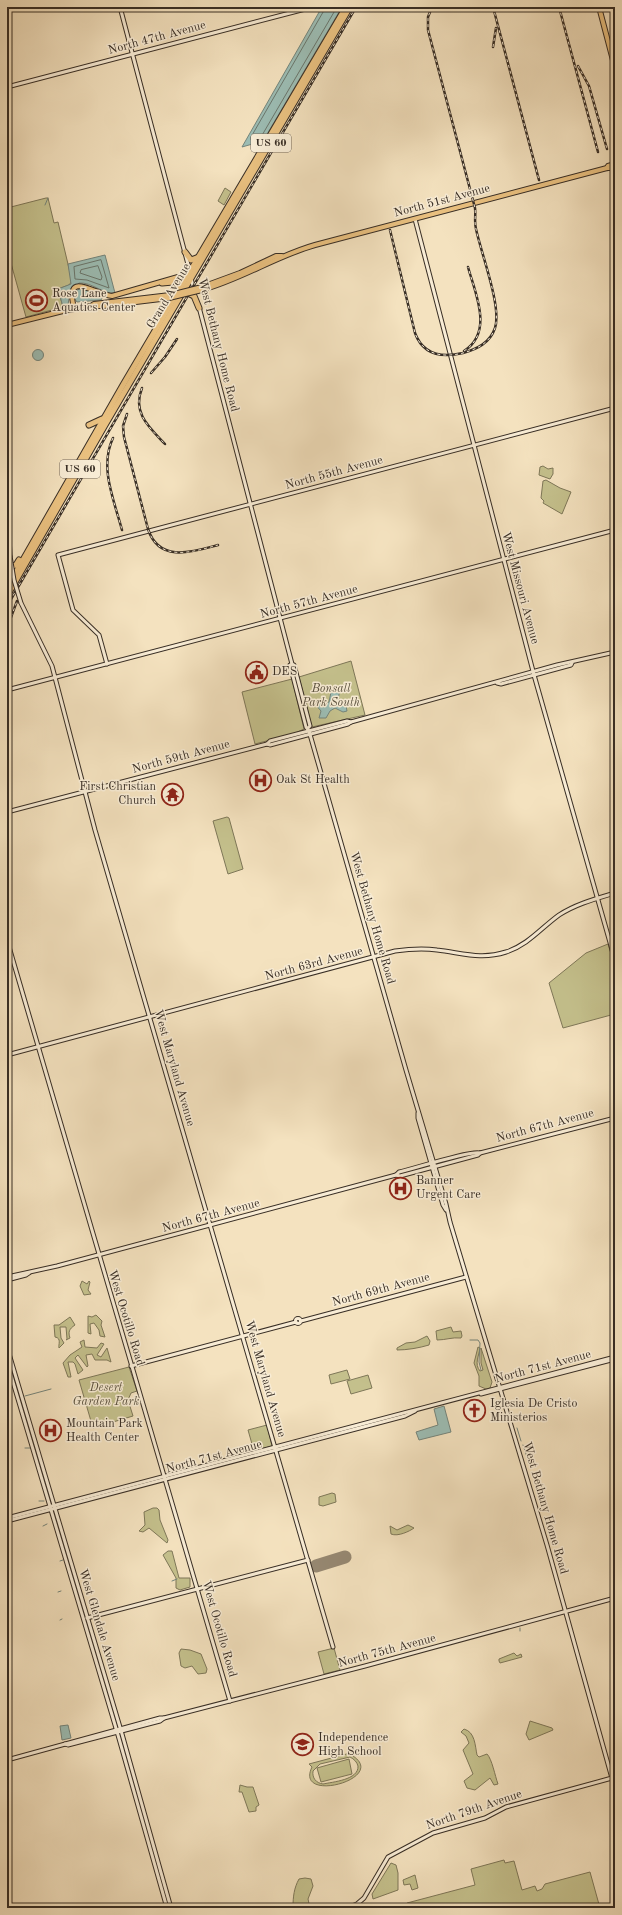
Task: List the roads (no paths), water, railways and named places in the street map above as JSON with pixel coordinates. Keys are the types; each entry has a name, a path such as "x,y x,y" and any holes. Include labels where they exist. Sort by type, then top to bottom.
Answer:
{"highway":[{"name":"Grand Avenue","path":"189,276 199,256 346,7"},
{"name":"Grand Avenue","path":"7,587 189,276 350,7"},
{"path":"185,252 191,260 196,260 199,256"},
{"path":"162,283 175,283 178,288 178,296 191,293 199,308"},
{"name":"Grand Avenue","path":"7,596 97,435 99,423 178,296"},
{"path":"97,435 95,426 89,425 99,423"},
{"path":"62,500 65,486"},
{"path":"7,567 17,564 39,531"},
{"path":"7,574 7,587"}],"main road":[{"path":"599,7 615,68"},
{"name":"North 51st Avenue","path":"607,168 608,166 615,164"},
{"name":"North 51st Avenue","path":"7,325 74,308 170,296 202,288 239,276 282,256 315,245 607,168 615,168"},
{"path":"74,308 72,294 74,289 79,286 85,286 112,296 189,276"}],"street":[{"name":"West Bethany Home Road","path":"120,7 185,252 189,276 199,308 280,619 306,727 309,731 418,1113 421,1117 443,1205 446,1210 566,1611 615,1789"},
{"name":"North 47th Avenue","path":"7,87 313,7"},
{"name":"West Missouri Avenue","path":"415,219 534,673 615,960"},
{"name":"North 55th Avenue","path":"107,664 99,635 73,610 58,555 615,408"},
{"name":"West Maryland Avenue","path":"7,494 13,573 20,599 29,621 49,659 55,678 85,792 333,1647"},
{"name":"North 57th Avenue","path":"7,690 615,530"},
{"name":"North 59th Avenue","path":"7,812 267,744 270,745 309,731 348,724 497,683 501,684 534,673 571,665 572,663 615,652"},
{"name":"West Bethany Home Road","path":"294,675 299,685 310,726 309,731"},
{"name":"North 63rd Avenue","path":"7,1054 395,951 419,948 470,956 491,955 506,952 531,939 566,911 597,898 615,893"},
{"name":"West Ocotillo Road","path":"7,940 98,1255 230,1701"},
{"name":"North 67th Avenue","path":"7,1277 29,1273 98,1255 615,1118"},
{"name":"North 67th Avenue","path":"7,1280 29,1273"},
{"name":"North 69th Avenue","path":"131,1366 243,1337 296,1322 298,1319 301,1321 466,1277"},
{"name":"West Glendale Avenue","path":"7,1347 50,1508 83,1619 119,1730 171,1908"},
{"name":"North 71st Avenue","path":"7,1519 275,1448 405,1416 424,1407 499,1389 615,1358"},
{"name":"West Glendale Avenue","path":"7,1362 27,1421 88,1618 167,1908"},
{"path":"83,1619 308,1560"},
{"name":"North 75th Avenue","path":"7,1760 65,1744 67,1742 160,1721 164,1718 615,1598"},
{"name":"North 79th Avenue","path":"346,1908 357,1904 364,1898 388,1858 433,1833 485,1818 506,1807 612,1778"}],"water":[{"path":"322,7 342,7 263,141 242,147"},
{"path":"105,255 115,293 106,292 88,284 79,283 70,291 68,305 63,307 58,289 71,284 68,264"},
{"path":"81,288 103,296 101,300 77,302 74,298 74,292"},
{"path":"38,349 42,351 44,355 42,359 38,361 34,359 32,355 34,351"},
{"path":"335,688 340,689 338,700 346,706 347,711 343,712 335,708 330,711 326,718 319,718 321,711 315,704 315,701 319,700 326,703 329,702 331,692"},
{"path":"444,1406 451,1432 419,1440 416,1432 438,1425 434,1409"},
{"path":"68,1725 71,1738 62,1740 60,1726"}],"waterway":[{"path":"45,205 48,198"},
{"path":"470,1340 478,1340 480,1343 479,1362 481,1370"},
{"path":"25,1396 51,1389"},
{"path":"517,1428 521,1441"},
{"path":"523,1445 527,1457"},
{"path":"25,1448 30,1448"},
{"path":"39,1501 44,1501"},
{"path":"43,1526 47,1524"},
{"path":"172,1581 177,1579"}],"railway":[{"path":"7,606 356,7"},
{"path":"390,230 418,340 428,350 441,355 463,353 482,345 490,338 495,328 496,307 475,226 475,208 428,30 428,17 432,7"},
{"path":"493,7 539,180"},
{"path":"559,7 598,152"},
{"path":"493,47 496,28"},
{"path":"578,66 589,86 607,149"},
{"path":"464,351 473,343 478,334 480,323 478,300 468,267"},
{"path":"151,373 165,357 177,339"},
{"path":"142,388 139,397 141,412 153,432 165,444"},
{"path":"127,414 123,426 124,437 148,529 153,540 160,547 168,551 177,552 187,552 218,545"},
{"path":"113,438 107,460 109,484 122,530"},
{"path":"7,628 17,601"}],"place":[{"name":"Rose Lane Aquatics Center","path":"36,301"},
{"name":"DES","path":"257,672"},
{"name":"Oak St Health","path":"261,780"},
{"name":"First Christian Church","path":"172,794"},
{"name":"Banner Urgent Care","path":"400,1188"},
{"name":"Iglesia De Cristo Ministerios","path":"475,1411"},
{"name":"Mountain Park Health Center","path":"50,1431"},
{"name":"Independence High School","path":"303,1745"}],"park label":[{"name":"Bonsall Park South","path":"331,696"},
{"name":"Desert Garden Park","path":"106,1395"}]}
